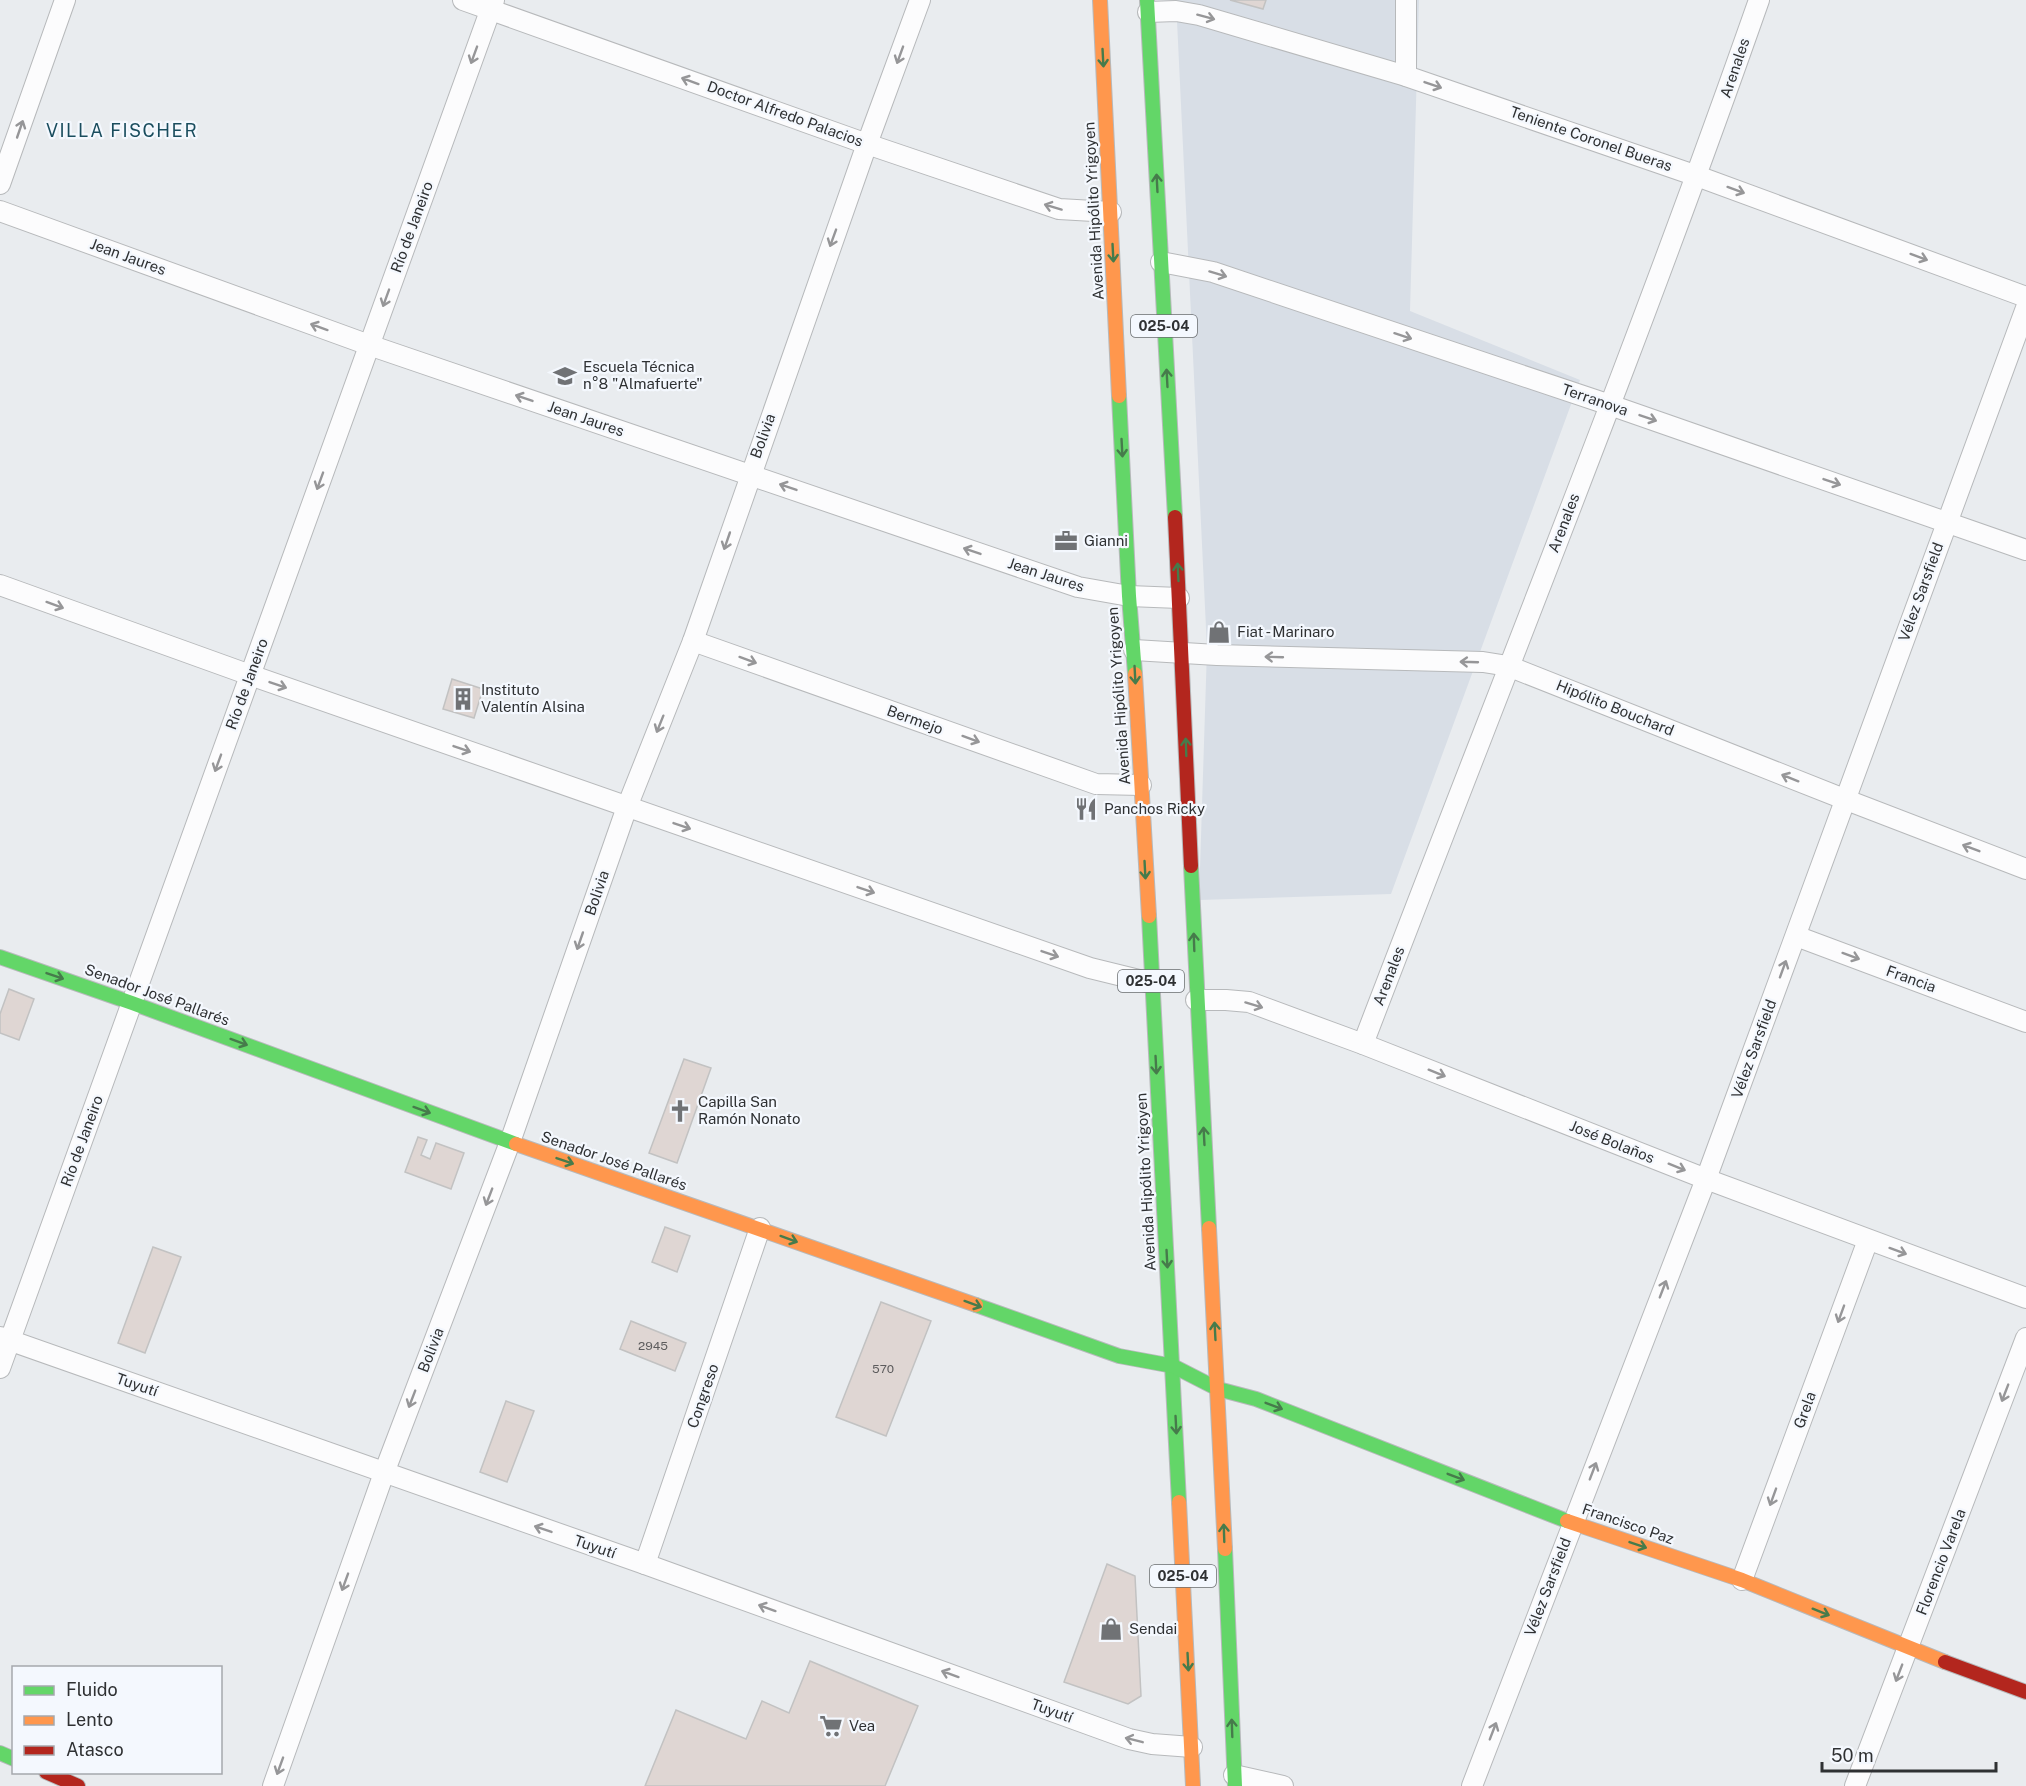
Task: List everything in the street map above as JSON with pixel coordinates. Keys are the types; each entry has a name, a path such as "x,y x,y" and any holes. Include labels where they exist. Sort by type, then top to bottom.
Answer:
{"main road":[{"name":"Avenida Hipólito Yrigoyen","path":"1100,0 1129,596 1134,650 1173,1366 1193,1786"},
{"name":"025-04","path":"1148,6 1182,652 1196,1000 1218,1389 1235,1780"},
{"name":"Senador José Pallarés","path":"0,957 510,1142 1119,1356 1173,1366 1218,1389"},
{"name":"Francisco Paz","path":"1218,1389 1256,1399 1573,1523 1742,1580 1908,1648 2026,1692"},
{"path":"48,1774 78,1786"}],"street":[{"path":"0,184 65,0"},
{"name":"Doctor Alfredo Palacios","path":"463,0 492,5 867,144 1059,210 1111,212"},
{"name":"Bolivia","path":"273,1786 384,1473 510,1142 627,807 693,640 867,144 920,0"},
{"path":"1406,0 1406,76"},
{"name":"Arenales","path":"1363,1044 1697,176 1759,0"},
{"name":"Río de Janeiro","path":"0,1368 5,1339 132,1003 492,5"},
{"name":"Teniente Coronel Bueras","path":"1148,6 1199,15 1406,76 1697,176 2026,297"},
{"name":"Jean Jaures","path":"0,211 369,345 1078,587 1129,596 1179,598"},
{"name":"Terranova","path":"1161,262 1213,272 1610,405 2026,550"},
{"name":"Vélez Sarsfield","path":"1472,1786 1706,1179 2026,308"},
{"path":"0,585 250,675 1090,968 1151,982"},
{"name":"Bermejo","path":"693,640 1096,784 1141,785"},
{"path":"1134,650 1182,652"},
{"name":"Hipólito Bouchard","path":"1182,652 1217,655 1483,662 1508,666 1844,800 2026,869"},
{"name":"Francia","path":"1796,936 2026,1022"},
{"name":"José Bolaños","path":"1196,1000 1249,1002 1363,1044 1706,1179 2026,1298"},
{"name":"Congreso","path":"645,1564 760,1228"},
{"name":"Grela","path":"1742,1580 1868,1240"},
{"name":"Florencio Varela","path":"1856,1786 2026,1338"},
{"name":"Tuyutí","path":"5,1339 645,1564 1129,1739 1152,1744 1192,1747"},
{"path":"1235,1780 1283,1786"}],"shaded area":[{"path":"1176,0 1419,0 1410,311 1580,380 1391,894 1199,900 1207,649"}],"building":[{"path":"1230,0 1266,0 1263,9"},
{"name":"Instituto Valentín Alsina","path":"452,679 483,689 474,718 443,709"},
{"path":"9,989 34,999 19,1040 0,1033 0,1014"},
{"name":"Capilla San Ramón Nonato","path":"684,1059 711,1068 677,1163 649,1153"},
{"path":"418,1137 427,1140 421,1155 430,1159 436,1143 464,1153 451,1189 405,1172"},
{"path":"665,1227 690,1236 677,1272 652,1262"},
{"path":"153,1247 181,1257 145,1353 118,1343"},
{"path":"881,1302 931,1321 886,1436 836,1417"},
{"path":"631,1321 686,1343 675,1371 620,1349"},
{"path":"506,1401 534,1411 507,1482 480,1472"},
{"name":"Sendai","path":"1107,1564 1135,1576 1141,1696 1128,1704 1064,1682"},
{"name":"Vea","path":"810,1661 918,1706 885,1786 645,1786 676,1710 746,1739 762,1701 789,1713"}],"traffic: fast":[{"path":"1147,0 1175,517"},
{"path":"1119,396 1135,674"},
{"path":"1191,866 1209,1228"},
{"path":"1149,916 1179,1502"},
{"path":"0,957 516,1144"},
{"path":"976,1305 1119,1356 1173,1366 1218,1389 1256,1399 1567,1521"},
{"path":"1225,1549 1235,1786"},
{"path":"0,1753 12,1758"}],"traffic: slow":[{"path":"1100,0 1119,396"},
{"path":"1135,674 1149,916"},
{"path":"516,1144 976,1305"},
{"path":"1209,1228 1225,1549"},
{"path":"1179,1502 1193,1786"},
{"path":"1567,1521 1742,1580 1945,1662"}],"traffic: jam":[{"path":"1175,517 1191,866"},
{"path":"1945,1662 2026,1692"},
{"path":"51,1774 78,1786"}],"place":[{"name":"Escuela Técnica n°8 \"Almafuerte\"","path":"565,376"},
{"name":"Gianni","path":"1066,541"},
{"name":"Fiat - Marinaro","path":"1219,632"},
{"name":"Instituto Valentín Alsina","path":"463,699"},
{"name":"Panchos Ricky","path":"1086,809"},
{"name":"Capilla San Ramón Nonato","path":"680,1111"},
{"name":"Sendai","path":"1111,1629"},
{"name":"Vea","path":"831,1726"}],"district":[{"name":"VILLA FISCHER","path":"122,131"}]}
